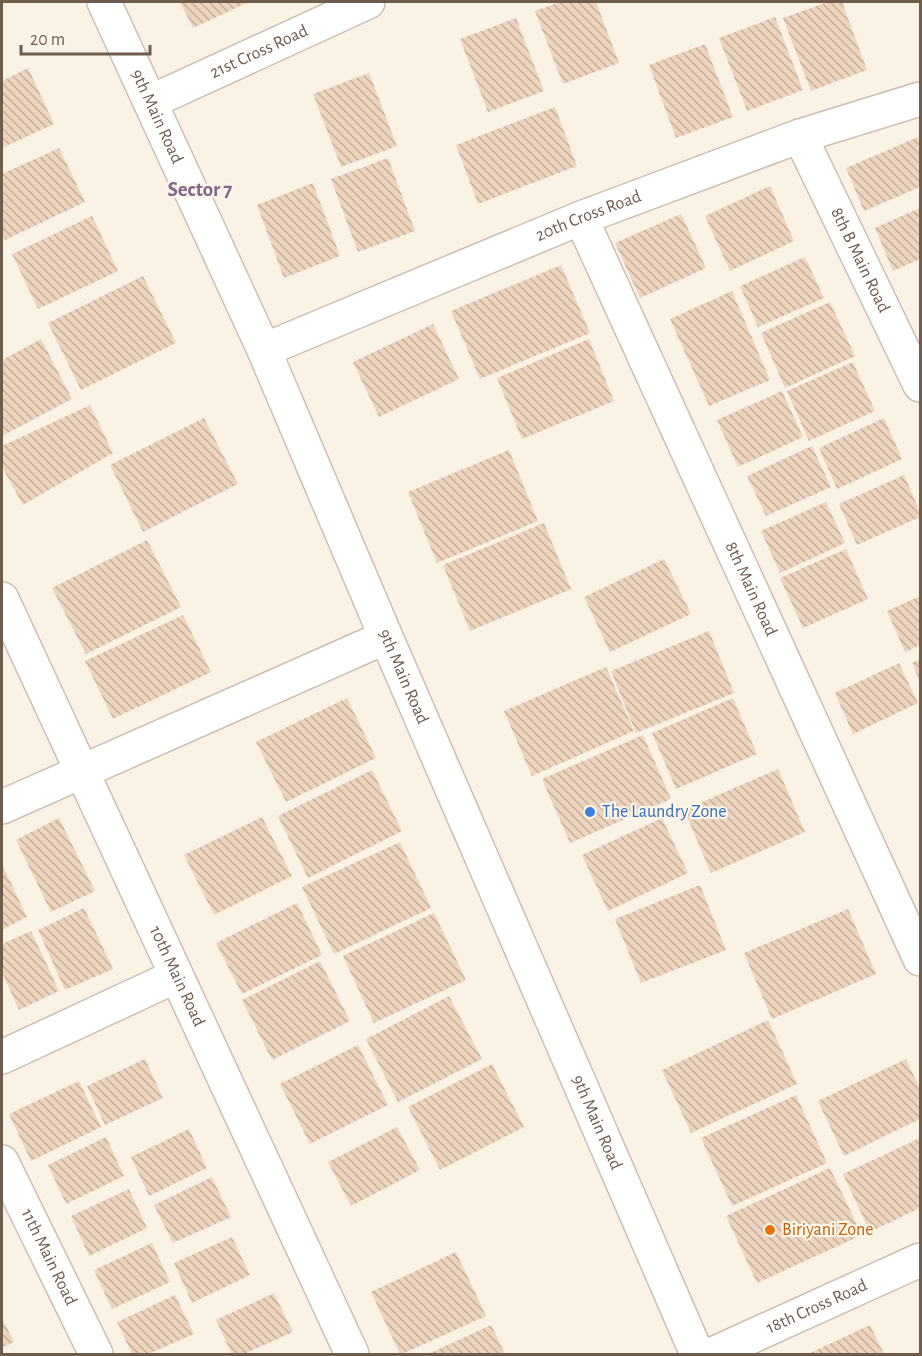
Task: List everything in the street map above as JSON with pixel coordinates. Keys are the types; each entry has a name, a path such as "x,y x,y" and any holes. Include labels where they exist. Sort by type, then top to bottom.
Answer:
{"street":[{"name":"9th Main Road","path":"104,2 264,350 386,637 698,1354"},
{"name":"21st Cross Road","path":"150,102 368,2"},
{"name":"20th Cross Road","path":"264,350 581,218 800,136 921,99"},
{"name":"8th B Main Road","path":"800,136 921,385"},
{"name":"8th Main Road","path":"581,218 913,923 921,959"},
{"name":"10th Main Road","path":"2,599 352,1354"},
{"path":"2,807 386,637"},
{"path":"2,1056 176,976"},
{"name":"11th Main Road","path":"2,1162 96,1354"},
{"name":"18th Cross Road","path":"713,1354 921,1260"}],"building":[{"path":"180,2 249,2 193,28"},
{"path":"560,2 596,2 619,63 563,84 535,11"},
{"path":"828,2 842,2 867,70 811,91 783,18"},
{"path":"775,17 803,90 747,111 719,38"},
{"path":"516,18 544,91 488,112 460,39"},
{"path":"705,44 733,117 676,138 649,65"},
{"path":"28,68 54,124 2,148 2,81"},
{"path":"369,73 397,146 341,167 313,94"},
{"path":"555,107 577,166 478,204 456,145"},
{"path":"918,137 920,187 864,211 846,168"},
{"path":"59,148 85,202 5,240 2,234 2,174"},
{"path":"388,158 415,231 358,252 331,179"},
{"path":"313,183 340,256 284,278 257,205"},
{"path":"770,186 794,241 730,271 705,216"},
{"path":"920,208 920,259 893,271 875,228"},
{"path":"681,214 706,268 640,298 615,243"},
{"path":"92,216 118,271 38,309 12,254"},
{"path":"805,257 824,298 758,327 740,286"},
{"path":"561,265 590,333 480,379 451,311"},
{"path":"143,276 176,343 81,390 48,323"},
{"path":"732,291 770,380 709,406 670,319"},
{"path":"830,302 855,356 785,388 761,333"},
{"path":"433,324 459,379 379,417 353,362"},
{"path":"41,339 72,399 2,436 2,360"},
{"path":"589,339 614,401 522,439 497,378"},
{"path":"853,362 875,411 809,441 787,391"},
{"path":"782,391 803,437 738,467 717,420"},
{"path":"90,405 113,453 23,505 2,467 2,446"},
{"path":"204,418 238,484 143,532 110,465"},
{"path":"884,418 902,459 837,489 819,448"},
{"path":"812,446 831,487 766,516 747,476"},
{"path":"509,450 538,521 437,563 408,492"},
{"path":"904,475 920,517 857,545 839,504"},
{"path":"826,502 845,543 780,573 761,531"},
{"path":"544,523 571,589 470,631 443,565"},
{"path":"147,540 181,607 86,654 52,588"},
{"path":"846,549 868,599 803,628 780,578"},
{"path":"664,559 691,614 610,652 584,597"},
{"path":"920,596 920,645 905,652 887,611"},
{"path":"183,615 211,672 113,719 85,661"},
{"path":"709,631 734,693 636,733 611,671"},
{"path":"920,659 920,682 912,663"},
{"path":"899,663 918,703 853,734 835,693"},
{"path":"606,667 634,731 532,776 504,711"},
{"path":"347,698 376,758 286,802 256,742"},
{"path":"733,698 757,754 676,789 652,733"},
{"path":"643,735 671,799 570,843 542,779"},
{"path":"778,769 805,832 711,873 684,810"},
{"path":"372,770 402,831 308,878 278,816"},
{"path":"262,817 292,876 214,915 184,855"},
{"path":"59,818 95,891 51,912 16,840"},
{"path":"662,818 688,873 608,911 582,855"},
{"path":"400,842 431,908 334,954 302,887"},
{"path":"2,864 27,917 2,930"},
{"path":"700,885 726,950 641,983 615,919"},
{"path":"297,903 322,955 242,994 216,943"},
{"path":"84,908 113,969 65,990 38,930"},
{"path":"848,909 876,974 772,1019 744,953"},
{"path":"434,913 466,980 374,1023 343,956"},
{"path":"31,931 59,991 19,1010 2,972 2,944"},
{"path":"320,961 350,1021 272,1060 242,1000"},
{"path":"449,996 482,1059 398,1102 366,1039"},
{"path":"768,1020 797,1084 691,1133 662,1070"},
{"path":"358,1045 388,1105 310,1144 280,1084"},
{"path":"145,1059 163,1098 105,1125 87,1086"},
{"path":"906,1059 920,1089 920,1119 844,1156 818,1101"},
{"path":"492,1064 524,1127 440,1170 408,1107"},
{"path":"79,1081 101,1127 31,1161 9,1114"},
{"path":"796,1095 827,1163 732,1206 701,1138"},
{"path":"397,1127 420,1170 351,1206 328,1162"},
{"path":"189,1129 207,1168 149,1196 131,1157"},
{"path":"106,1137 124,1176 66,1204 48,1165"},
{"path":"920,1138 920,1208 870,1232 843,1174"},
{"path":"830,1168 862,1235 757,1283 726,1216"},
{"path":"212,1177 231,1217 173,1243 154,1205"},
{"path":"129,1189 147,1228 89,1256 71,1216"},
{"path":"232,1237 250,1275 192,1303 174,1263"},
{"path":"152,1243 170,1282 112,1309 94,1270"},
{"path":"456,1252 486,1316 400,1354 371,1292"},
{"path":"274,1293 293,1332 244,1354 232,1354 216,1320"},
{"path":"175,1295 194,1334 148,1354 132,1354 117,1322"},
{"path":"2,1318 14,1342 2,1348"},
{"path":"491,1325 505,1354 428,1354"},
{"path":"870,1325 884,1354 808,1354"}],"place":[{"name":"The Laundry Zone","path":"590,812"},
{"name":"Biriyani Zone","path":"770,1230"}],"district":[{"name":"Sector 7","path":"200,189"}]}
